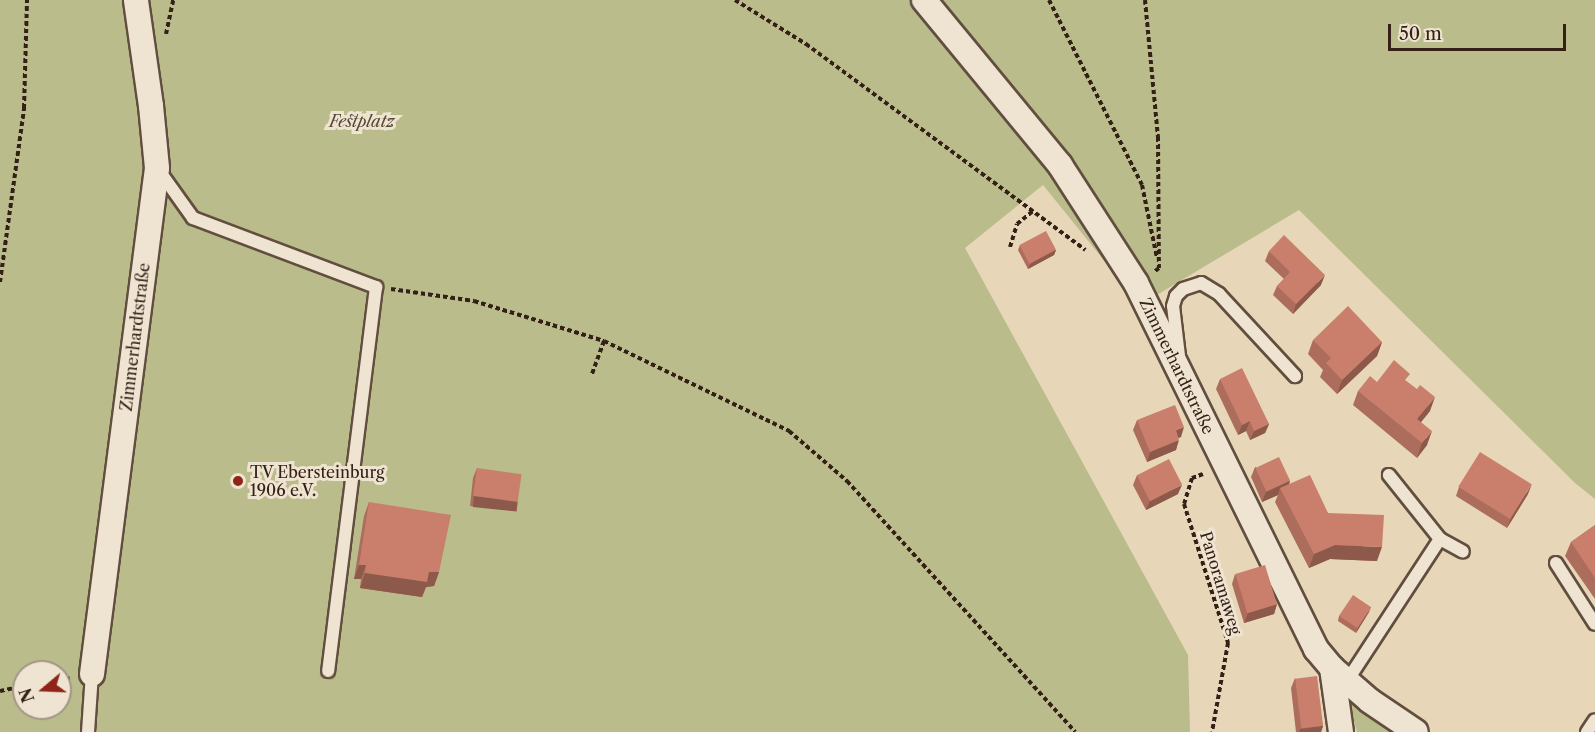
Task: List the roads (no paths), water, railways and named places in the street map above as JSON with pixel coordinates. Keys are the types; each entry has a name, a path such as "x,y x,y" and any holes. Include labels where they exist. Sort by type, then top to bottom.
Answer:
{"street":[{"name":"Zimmerhardtstraße","path":"92,674 157,168 136,0"},
{"name":"Zimmerhardtstraße","path":"924,0 1060,165 1136,283 1317,649 1340,675 1370,701 1416,732"},
{"path":"1340,675 1341,732"}],"lane":[{"path":"157,168 193,218 376,287 328,671"},
{"path":"1182,378 1173,306 1176,296 1183,289 1201,283 1219,294 1294,376"},
{"path":"1389,475 1440,539 1463,552"},
{"path":"1340,675 1440,539"},
{"path":"1556,564 1595,624"},
{"path":"88,732 92,674"},
{"path":"1587,732 1595,720"}],"place":[{"name":"TV Ebersteinburg 1906 e.V.","path":"238,481"}],"park label":[{"name":"Festplatz","path":"362,121"}]}
